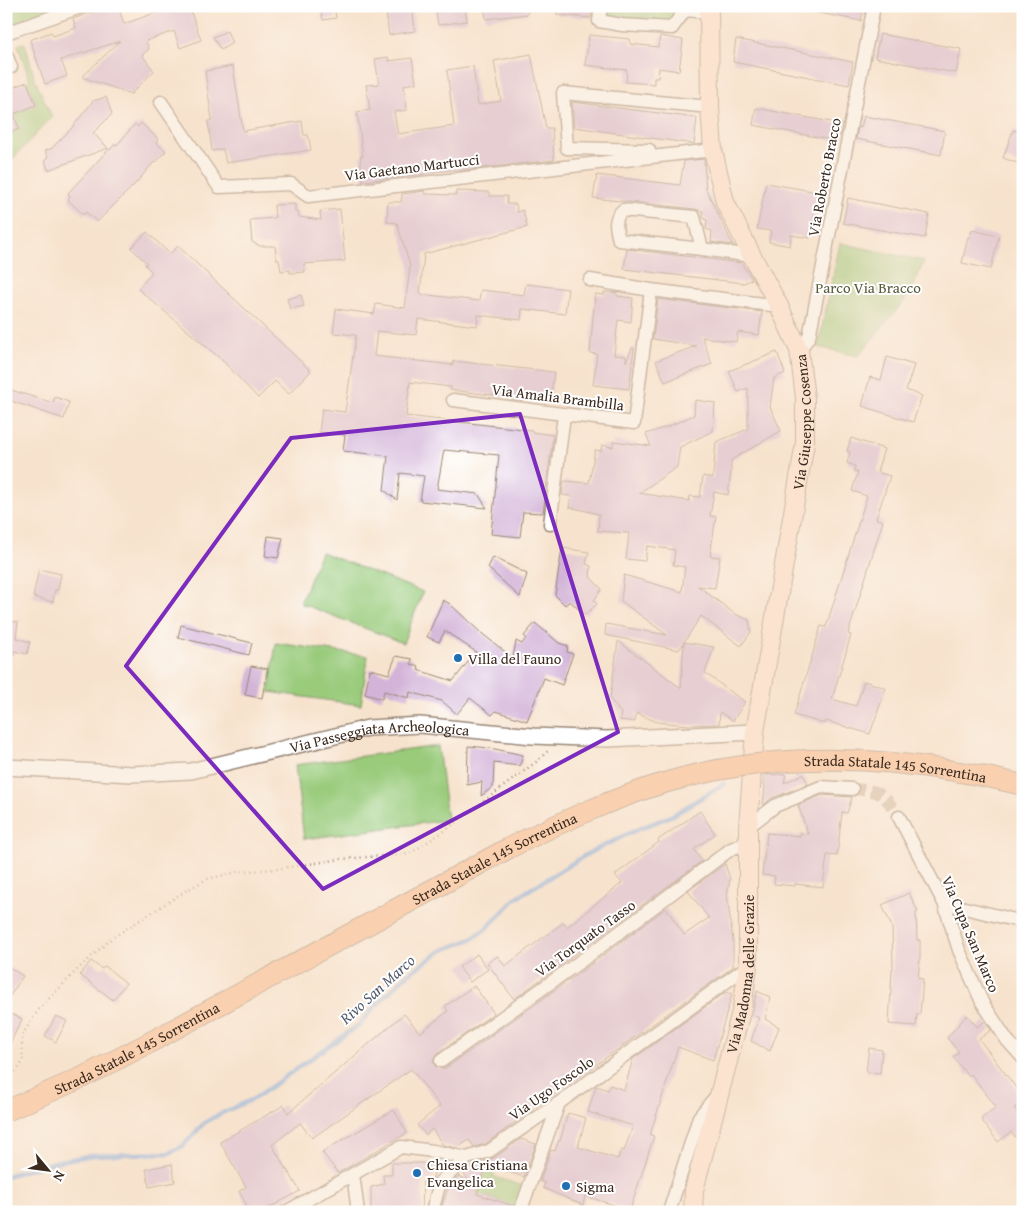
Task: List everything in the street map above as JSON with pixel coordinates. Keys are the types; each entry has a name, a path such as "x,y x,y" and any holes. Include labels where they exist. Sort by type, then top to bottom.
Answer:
{"highway":[{"name":"Strada Statale 145 Sorrentina","path":"6,1111 147,1044 509,848 563,822 619,799 670,782 728,768 791,760 852,759 909,763 1023,785"}],"main road":[{"name":"Via Giuseppe Cosenza","path":"709,9 710,107 713,150 725,202 779,306 799,350 805,398 805,443 755,732"},
{"name":"Via Madonna delle Grazie","path":"693,1212 694,1190 742,1008 748,966 748,834 755,732"}],"street":[{"path":"601,6 599,21 622,25 672,28 684,8 709,9"},
{"name":"Via Roberto Bracco","path":"799,350 809,337 874,6"},
{"path":"6,33 78,7"},
{"path":"6,54 11,67"},
{"path":"650,150 567,148 563,93 710,107"},
{"name":"Via Gaetano Martucci","path":"161,102 219,186 291,184 308,196 713,150"},
{"path":"702,249 694,217 623,210 618,214 615,225 618,240 752,256"},
{"path":"590,280 651,290 779,306"},
{"name":"Via Amalia Brambilla","path":"453,400 634,424 651,290"},
{"path":"550,524 564,414"},
{"name":"Via Passeggiata Archeologica","path":"6,767 132,774 191,770 368,728 420,725 562,738 606,739 755,732"},
{"path":"748,834 776,806 821,787 852,789"},
{"name":"Via Cupa San Marco","path":"899,817 944,903 959,950 982,1002 1007,1040 1023,1058"},
{"name":"Via Torquato Tasso","path":"441,1061 592,953 731,849 748,834"},
{"path":"944,903 1023,922"},
{"name":"Via Ugo Foscolo","path":"467,1158 489,1151 559,1103 748,966"},
{"path":"669,1212 699,1117 722,1089"},
{"path":"520,1212 559,1103"},
{"path":"286,1212 401,1147 467,1158"},
{"path":"432,1212 440,1182 467,1158"},
{"path":"353,1174 358,1212"}],"path":[{"path":"6,1076 11,1075 20,1067 23,1061 22,1035 39,1009 80,967 112,938 148,913 207,879 237,872 277,869 341,859 409,854 443,832 529,768 562,738"}],"highlighted area":[{"path":"520,414 618,732 323,889 126,666 291,438"}],"green space":[{"path":"6,6 63,6 10,25 6,14"},
{"path":"605,6 683,6 672,28 605,22"},
{"path":"25,43 35,80 52,117 6,166 6,134 19,129 14,114 36,105 27,82 30,81 18,45"},
{"name":"Parco Via Bracco","path":"840,243 924,261 909,295 858,356 818,347"},
{"path":"321,552 423,592 403,643 300,603"},
{"path":"276,643 368,656 361,705 269,692"},
{"path":"438,746 447,820 304,839 295,765"},
{"path":"488,1161 495,1177 526,1187 518,1208 485,1196 480,1212 471,1212"}],"building":[{"path":"110,6 118,6 124,24 166,9 166,6 189,6 201,40 180,48 174,31 146,41 149,49 142,55 154,71 131,94 82,77 120,41 61,60 67,76 45,84 30,40 51,32 53,36 76,28 73,19"},
{"path":"334,6 336,18 323,20 320,8"},
{"path":"385,6 412,6 415,31 389,35"},
{"path":"435,6 465,6 467,21 438,25"},
{"path":"484,6 527,6 528,14 486,19"},
{"path":"557,6 592,6 591,18 557,15"},
{"path":"815,6 864,6 861,21 814,12"},
{"path":"227,31 232,43 221,50 213,37"},
{"path":"880,34 961,49 956,73 875,58"},
{"path":"589,35 630,39 630,44 658,47 660,36 683,40 679,71 659,68 658,78 654,78 654,84 626,82 627,70 585,65"},
{"path":"736,39 853,62 849,85 733,62"},
{"path":"531,54 546,128 552,128 554,160 363,181 360,156 363,156 357,112 370,110 366,85 379,84 375,59 388,57 389,61 412,58 416,83 404,85 407,110 394,112 398,134 454,126 447,70 473,66 478,105 501,101 494,61"},
{"path":"233,66 243,131 302,121 304,135 308,135 311,150 226,163 223,149 212,151 208,121 212,120 205,71"},
{"path":"27,82 36,105 14,114 19,129 6,134 6,90"},
{"path":"106,97 112,114 93,133 108,148 48,170 45,160 48,158 45,150 51,149 71,129 93,101"},
{"path":"572,102 697,118 694,144 574,127"},
{"path":"756,108 842,124 840,136 838,136 837,141 753,125"},
{"path":"864,116 945,131 941,155 856,139 858,127 861,128"},
{"path":"141,123 158,139 156,143 166,151 97,222 86,212 84,215 68,200 70,196 68,193 109,149 115,144 117,145 135,124 138,127"},
{"path":"1013,130 1023,133 1023,165 1003,158"},
{"path":"704,159 706,189 733,245 711,242 712,231 706,229 707,220 703,218 703,211 593,198 597,175 680,185 684,161"},
{"path":"766,183 818,192 810,238 791,235 790,246 769,242 771,231 757,229"},
{"path":"425,191 425,194 456,195 456,191 489,192 490,196 507,196 507,204 516,204 517,212 523,210 527,227 424,254 420,294 479,301 481,290 524,295 526,284 568,289 565,314 522,309 521,320 478,315 477,326 418,319 416,335 377,331 374,356 453,365 453,361 554,372 550,402 450,390 451,387 410,382 406,416 532,430 532,432 553,435 543,513 523,512 520,537 491,534 499,455 444,450 437,489 478,494 487,508 420,501 424,476 400,473 397,500 384,490 388,456 343,451 345,435 319,432 322,409 345,412 356,335 333,333 336,309 374,314 376,304 405,308 410,266 397,223 387,222 388,202 401,202 402,194"},
{"path":"848,198 929,214 925,238 843,223"},
{"path":"295,204 295,212 298,212 299,217 321,220 320,211 340,209 345,261 304,264 305,272 290,273 290,270 281,271 275,246 260,246 252,242 250,220 275,218 274,205"},
{"path":"972,230 999,236 991,269 962,263 968,237 970,237"},
{"path":"147,232 170,254 178,246 311,371 289,394 275,381 258,398 221,359 138,289 152,272 145,265 147,263 131,248"},
{"path":"627,249 741,263 752,279 744,283 624,269"},
{"path":"604,292 617,293 617,296 633,298 631,322 618,320 614,355 626,356 626,362 632,348 634,348 629,389 593,385 597,354 590,353 595,294 604,295"},
{"path":"301,295 304,306 290,309 287,299"},
{"path":"658,299 762,312 759,335 738,332 736,342 702,337 712,364 665,382 656,361 696,346 653,339"},
{"path":"777,352 785,373 774,378 770,407 781,431 731,460 728,495 714,492 710,516 716,517 710,556 720,557 715,588 698,586 735,614 749,620 751,632 741,646 701,616 679,650 605,635 606,624 667,635 621,601 624,575 682,592 685,567 673,565 675,550 647,546 645,561 626,559 629,533 598,531 599,514 569,507 571,496 562,495 564,481 589,483 595,450 601,451 602,445 613,447 613,441 651,446 646,434 694,415 695,400 715,403 713,431 680,447 677,467 639,493 689,501 690,496 700,497 703,476 713,478 716,442 748,429 748,388 738,392 729,371"},
{"path":"887,357 914,365 906,390 922,396 913,422 862,406 870,377 881,380"},
{"path":"11,390 53,403 55,397 69,402 64,419 8,400"},
{"path":"851,438 884,449 877,472 890,476 876,519 883,521 848,634 851,635 832,699 856,706 864,681 886,688 870,734 826,721 825,724 794,715 821,626 826,627 867,496 852,491 858,472 854,471 855,466 847,463 850,452 847,451"},
{"path":"268,536 283,538 278,558 265,556"},
{"path":"562,548 589,552 586,564 591,566 590,577 602,589 594,600 597,604 585,615 570,601 565,605 555,595"},
{"path":"493,557 527,574 520,597 488,568"},
{"path":"39,569 61,574 58,590 55,590 53,602 33,597"},
{"path":"443,600 513,658 516,641 522,644 526,638 524,636 535,623 559,643 568,646 567,652 573,654 562,685 544,678 527,721 496,711 492,715 470,698 457,714 442,701 410,692 409,698 384,691 382,699 365,694 370,669 389,674 396,656 412,659 411,664 419,667 418,670 453,681 476,652 445,631 439,642 427,637"},
{"path":"6,620 18,622 16,638 30,642 27,654 14,651 13,656 6,655"},
{"path":"181,625 252,643 249,655 178,637"},
{"path":"618,641 681,688 684,642 714,647 705,673 745,702 733,721 720,712 719,724 689,725 657,722 636,713 635,722 620,720 621,713 610,699"},
{"path":"251,666 268,669 262,698 245,695"},
{"path":"468,746 490,748 523,755 520,766 494,763 493,787 481,796 482,782 467,785"},
{"path":"786,774 784,783 803,774 808,784 772,798 763,805 764,775"},
{"path":"822,795 852,797 847,813 842,812 837,856 827,855 823,887 774,884 775,876 762,875 767,833 800,836 800,833 808,834 798,805"},
{"path":"700,811 715,834 694,849 702,861 514,999 487,963 498,956 505,966 564,922 567,927 622,883 615,875 659,842 658,840"},
{"path":"725,864 730,879 727,895 733,941 733,967 485,1144 474,1147 469,1140 457,1148 443,1145 432,1129 426,1135 417,1125 440,1106 411,1069 312,1138 300,1123 272,1145 300,1191 261,1212 250,1212 239,1191 246,1187 220,1142 284,1105 288,1113 404,1014 420,1033 448,1011 445,1006 474,986 494,1013 436,1055 433,1061 435,1066 441,1069 446,1068 666,908 684,935 709,918 688,891"},
{"path":"909,893 918,912 916,913 917,940 920,940 920,959 918,978 923,979 920,1014 917,1014 916,1026 889,1024 893,969 892,927 882,905"},
{"path":"477,954 488,969 470,982 459,967"},
{"path":"91,961 102,969 105,966 126,983 113,1000 80,975"},
{"path":"6,965 23,976 6,1002"},
{"path":"757,991 770,997 765,1019 779,1027 770,1051 751,1041 759,1018 752,1014"},
{"path":"726,992 732,994 713,1060 678,1047 650,1135 654,1136 630,1210 585,1196 583,1205 543,1188 545,1183 540,1181 551,1150 555,1151 560,1141 568,1113 586,1118 578,1147 618,1159 621,1150 624,1151 633,1126 588,1112 596,1086 608,1090 610,1085 624,1090 633,1059"},
{"path":"6,1012 22,1019 6,1052"},
{"path":"967,1015 977,1027 985,1021 991,1030 979,1039 1023,1097 1023,1101 1014,1108 1023,1120 1023,1146 1011,1132 998,1142 981,1119 996,1107 971,1074 968,1076 953,1057 959,1052 947,1038"},
{"path":"56,1016 67,1021 56,1042 45,1036"},
{"path":"869,1048 882,1050 880,1073 866,1072"},
{"path":"394,1110 407,1133 338,1173 322,1152"},
{"path":"521,1139 536,1144 524,1177 487,1165 477,1194 513,1206 512,1212 440,1212 449,1185 459,1176 469,1181 463,1172 478,1163 494,1158"},
{"path":"392,1163 425,1163 436,1168 432,1179 423,1181 422,1212 371,1212 371,1187 384,1184 383,1175 392,1175"},
{"path":"172,1164 175,1182 149,1187 146,1169"}],"waterway":[{"name":"Rivo San Marco","path":"6,1176 59,1161 94,1155 169,1153 183,1146 204,1123 255,1098 360,1024 375,1006 408,974 441,951 472,939 488,927 516,898 589,853 673,815 724,784"}],"tunnel":[{"path":"852,789 881,794 899,817"}],"place":[{"name":"Villa del Fauno","path":"458,658"},
{"name":"Chiesa Cristiana Evangelica","path":"417,1173"},
{"name":"Sigma","path":"566,1186"}]}
